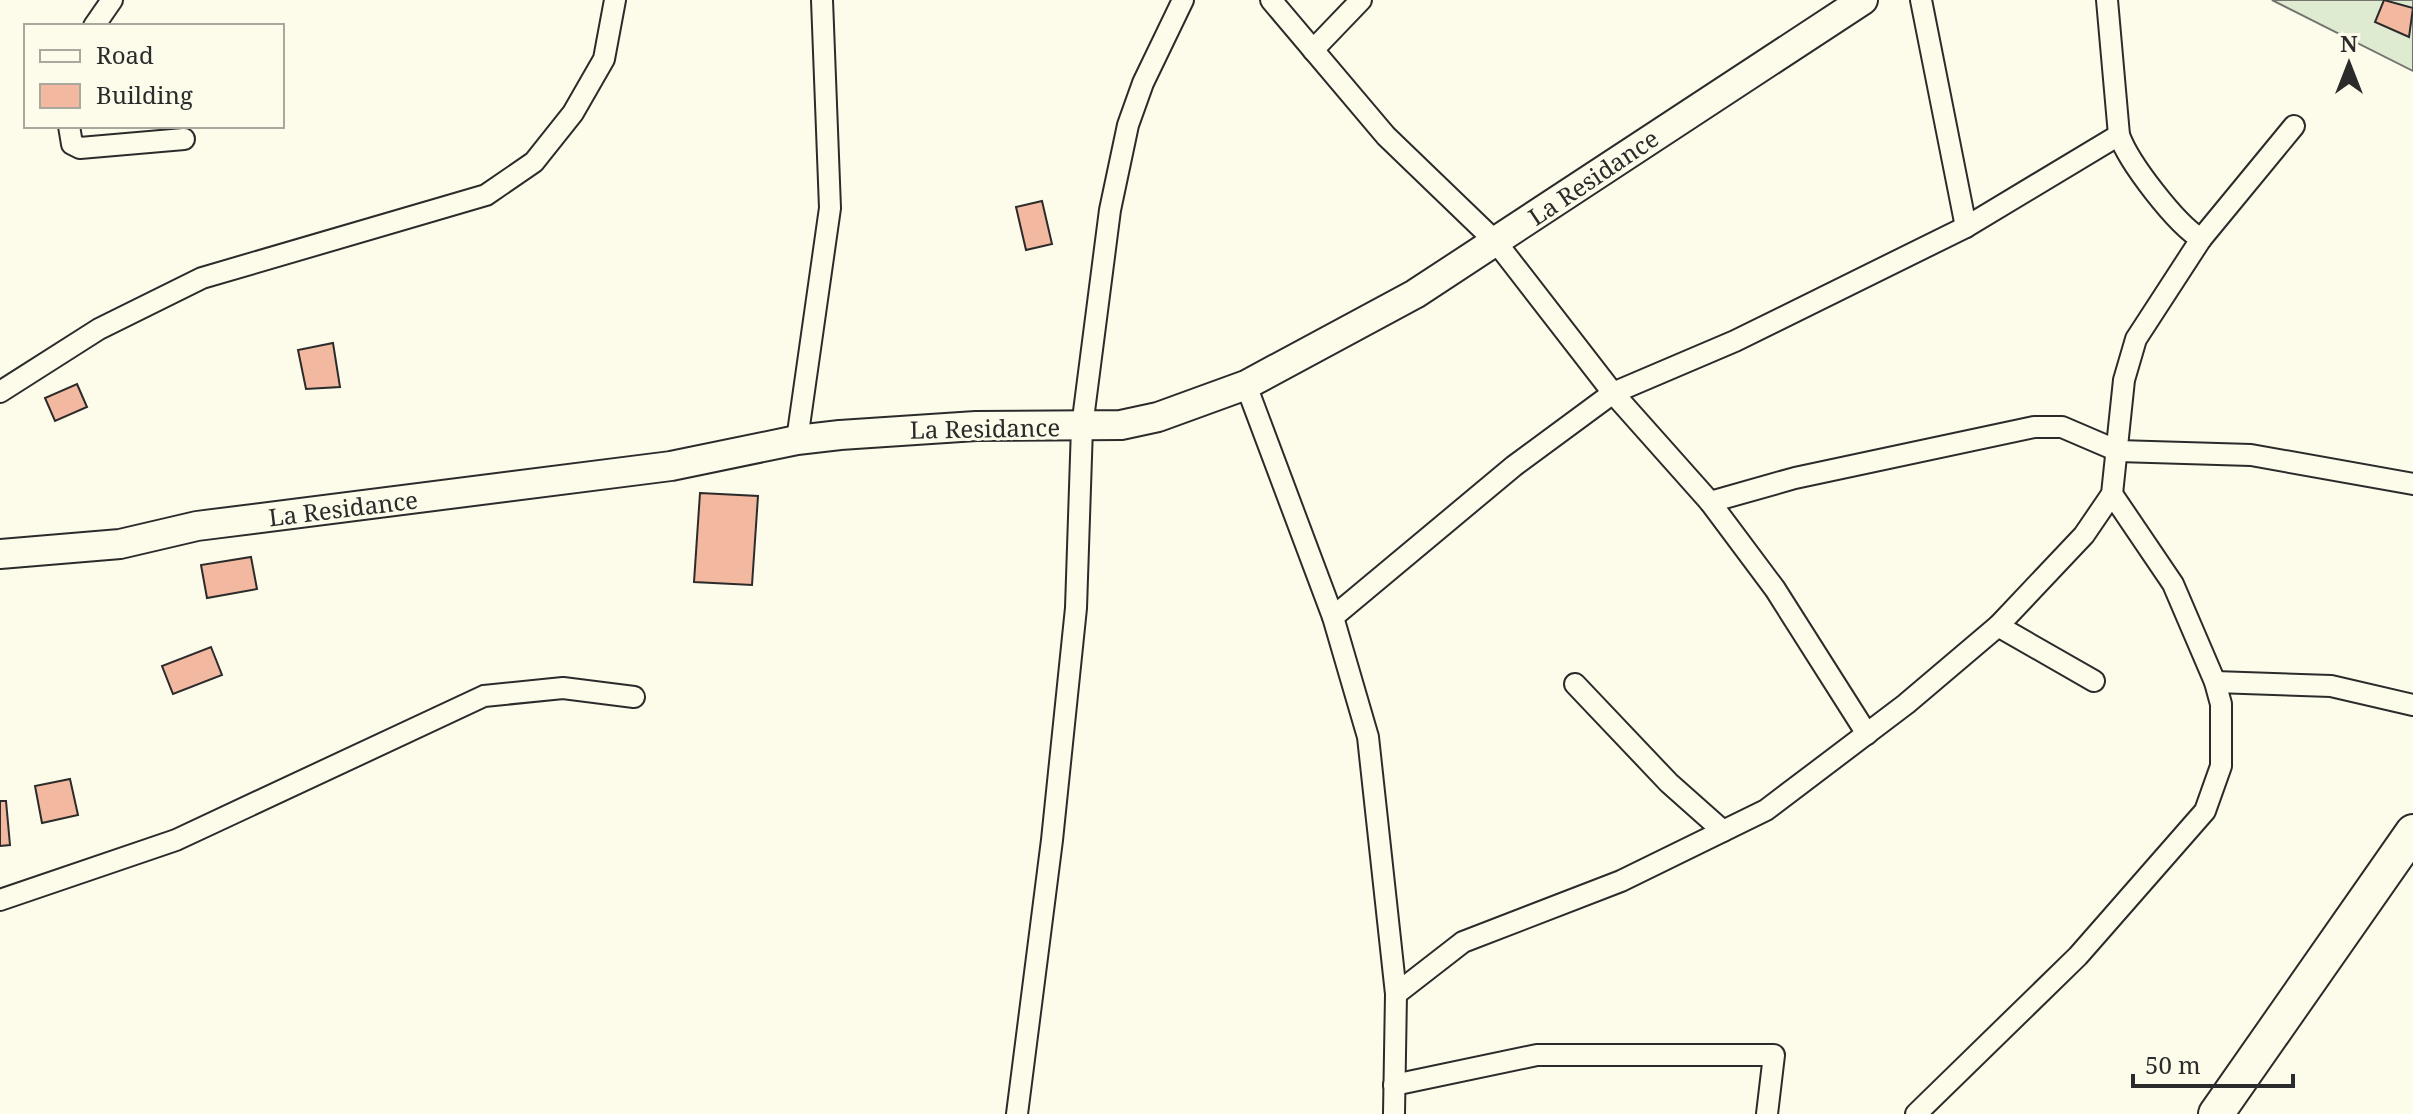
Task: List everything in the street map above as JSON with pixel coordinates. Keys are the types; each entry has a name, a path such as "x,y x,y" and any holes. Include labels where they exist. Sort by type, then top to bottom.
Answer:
{"highway":[{"path":"2216,1114 2413,832"}],"street":[{"path":"0,392 99,329 202,278 486,195 534,162 573,113 604,59 615,0"},
{"path":"797,440 830,208 822,0"},
{"path":"1017,1114 1052,840 1076,608 1082,427 1118,167 1143,83 1183,0"},
{"path":"1271,0 1386,136 1496,242 1613,393 1710,502 1775,589 1867,734"},
{"path":"1313,50 1361,0"},
{"name":"La Residance","path":"0,554 120,544 197,526 671,466 797,440 976,426 1121,425 1158,417 1246,385 1415,294 1863,0"},
{"path":"1921,0 1966,227"},
{"path":"2107,0 2119,135 2135,168 2201,239"},
{"path":"95,24 109,1"},
{"path":"1396,994 1463,942 1621,881 1766,810 1867,734 1998,626 2084,535 2112,494 2124,380 2136,339 2201,239 2294,126"},
{"path":"69,128 72,144 80,148 184,139"},
{"path":"1333,617 1514,466 1613,393 1735,341 1966,227 2119,135"},
{"path":"1246,385 1333,617 1368,737 1396,994 1394,1114"},
{"path":"1710,502 1795,478 2034,427 2062,427 2118,451 2251,455 2413,484"},
{"path":"1916,1114 2078,956 2205,811 2221,766 2221,704 2215,682 2173,584 2112,494"},
{"path":"1998,626 2094,681"},
{"path":"2215,682 2331,686 2413,705"},
{"path":"1575,684 1669,783 1723,831"},
{"path":"0,900 176,840 484,696 563,688 634,697"},
{"path":"1394,1085 1537,1055 1774,1055 1767,1114"}],"green space":[{"path":"2272,0 2413,0 2413,71"}],"building":[{"path":"2384,0 2413,8 2409,37 2375,22"},
{"path":"1042,201 1052,244 1026,250 1016,207"},
{"path":"333,343 340,387 306,389 298,350"},
{"path":"77,384 87,407 55,421 45,398"},
{"path":"700,493 758,496 752,585 694,582"},
{"path":"251,557 257,589 207,598 201,565"},
{"path":"211,647 222,675 173,694 162,666"},
{"path":"70,779 78,815 42,823 35,786"},
{"path":"0,801 6,801 10,845 0,846"}]}
